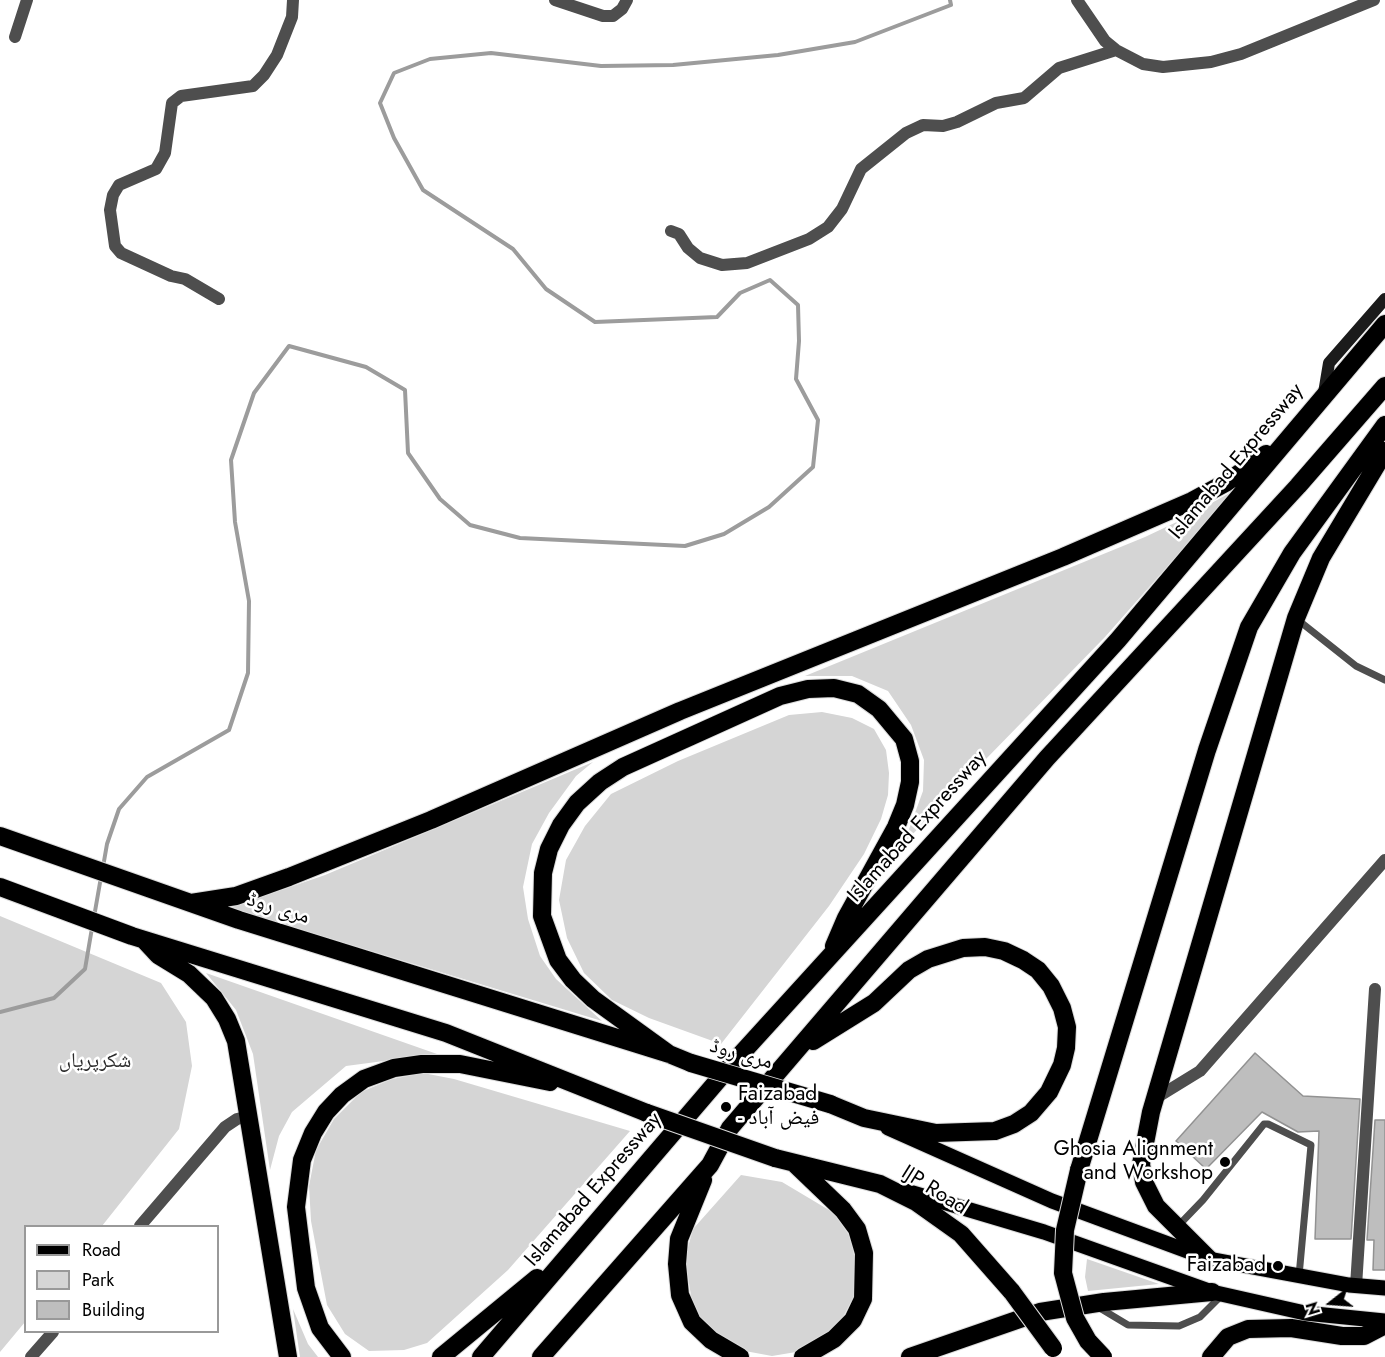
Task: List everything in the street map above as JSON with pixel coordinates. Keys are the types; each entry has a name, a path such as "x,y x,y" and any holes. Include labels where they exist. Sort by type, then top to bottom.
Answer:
{"highway":[{"name":"Islamabad Expressway","path":"481,1357 730,1065 1118,640 1324,393 1385,324"},
{"path":"740,1357 711,1340 692,1322 680,1295 677,1264 679,1239 710,1165 730,1128 1047,758 1298,486 1385,386"},
{"path":"1103,1357 1088,1341 1078,1324 1063,1273 1065,1230 1079,1170 1207,750 1249,627 1292,553 1385,425"},
{"path":"190,903 236,896 289,877 431,820 680,711 1063,557 1192,501 1227,482 1283,443"},
{"path":"1209,1259 1156,1206 1144,1182 1141,1164 1156,1098 1296,618 1321,558 1385,451"},
{"path":"669,1054 593,999 558,960 542,916 543,873 549,849 561,825 577,802 600,782 623,767 780,696 808,689 834,688 858,694 879,709 904,739 910,761 910,782 896,827 846,918 829,958"},
{"name":"مری روڈ","path":"0,836 146,889 669,1054 691,1063 830,1104 864,1118"},
{"path":"0,887 137,937 446,1034 598,1092"},
{"path":"137,937 158,955 189,974 214,998 227,1019 236,1041 288,1357"},
{"path":"798,1050 874,1003 909,970 946,952 985,947 1004,951 1038,970 1051,986 1067,1027 1066,1048 1049,1092 1031,1113 1004,1128 976,1133 936,1133 864,1118"},
{"path":"342,1357 320,1328 306,1288 296,1207 302,1160 313,1133 326,1112 342,1095 364,1080 394,1068 422,1064 460,1064 598,1092"},
{"name":"IJP Road","path":"598,1092 647,1113 775,1158 880,1184 916,1202 961,1234 1012,1292 1053,1348"},
{"path":"795,1164 843,1210 857,1229 864,1253 863,1299 853,1320 834,1339 803,1357"},
{"path":"541,1357 710,1165"},
{"path":"441,1357 564,1258"},
{"path":"910,1357 1040,1312 1094,1303 1218,1293"},
{"path":"1211,1357 1228,1337 1248,1329 1291,1328 1342,1336 1364,1336 1385,1323"}],"main road":[{"name":"مری روڈ","path":"864,1118 1052,1201 1209,1259 1356,1286 1385,1288"},
{"path":"880,1184 1044,1232 1218,1293 1305,1313 1385,1323"}],"street":[{"path":"15,37 27,0"},
{"path":"219,299 185,279 171,276 121,253 115,246 110,210 113,195 119,185 156,169 165,153 172,103 181,96 253,86 264,75 277,55 292,17 293,0"},
{"path":"555,0 603,16 613,16 622,9 627,0"},
{"path":"1077,0 1105,41 1116,50 1143,64 1163,67 1211,62 1241,54 1374,0"},
{"path":"671,231 679,234 688,248 700,258 722,265 747,263 809,239 828,227 842,209 861,169 906,133 923,125 943,126 957,122 996,103 1024,98 1059,68 1116,50"},
{"path":"1324,393 1329,363 1385,299"},
{"path":"1156,1098 1200,1071 1385,860"},
{"path":"1356,1286 1375,989"},
{"path":"142,1225 225,1127 237,1119 250,1116"},
{"path":"31,1357 51,1333"}],"lane":[{"path":"1296,618 1356,666 1385,680"},
{"path":"1176,1227 1203,1200 1264,1124 1268,1124 1311,1145 1299,1276"},
{"path":"1094,1303 1128,1326 1179,1326 1200,1317 1218,1293"}],"green space":[{"path":"1235,490 1105,637 904,843 923,791 924,760 911,725 888,691 852,676 805,676 1145,537"},
{"path":"822,712 852,718 874,729 886,750 889,773 888,795 881,819 864,854 829,906 721,1044 649,1018 612,1000 584,973 567,938 559,900 566,860 585,826 611,794 678,761 789,715"},
{"path":"593,762 576,776 549,813 532,844 523,887 528,919 540,956 556,979 602,1021 229,908 325,875"},
{"name":"شکرپریاں","path":"0,916 161,983 186,1022 192,1066 179,1129 103,1225 24,1225 24,1323 0,1352"},
{"path":"206,973 437,1054 346,1066 292,1112 279,1136 270,1170 253,1054 236,1010"},
{"path":"423,1073 454,1079 630,1131 508,1270 427,1343 404,1350 369,1351 345,1334 327,1305 311,1221 309,1186 316,1150 334,1119 361,1092 392,1079"},
{"path":"741,1175 782,1182 834,1213 851,1238 857,1272 854,1296 843,1317 823,1339 796,1352 772,1356 745,1351 719,1338 702,1321 692,1302 685,1258 693,1229"},
{"path":"1087,1259 1159,1284 1088,1291 1085,1277"},
{"path":"293,1309 308,1344 318,1357 300,1357"}],"building":[{"path":"1255,1053 1303,1096 1360,1099 1351,1239 1315,1239 1319,1131 1298,1132 1262,1112 1206,1169 1176,1141"},
{"path":"1375,1120 1385,1120 1385,1270 1373,1270 1374,1240 1367,1240"}],"waterway":[{"path":"103,867 107,844 119,809 147,777 229,730 248,673 249,601 235,522 231,460 254,393 289,346 366,367 405,390 408,453 440,499 470,525 520,538 685,546 724,534 769,507 813,467 818,420 796,379 799,341 798,305 770,280 740,293 717,317 595,322 546,289 513,249 423,190 394,138 380,103 394,73 430,59 491,53 601,66 673,65 778,55 855,42 951,5 950,0"},
{"path":"94,917 101,877"},
{"path":"0,1012 54,998 85,969 92,928"}],"place":[{"name":"Faizabad - فیض آباد","path":"726,1107"},
{"name":"Ghosia Alignment and Workshop","path":"1225,1162"},
{"name":"Faizabad","path":"1278,1266"}]}
